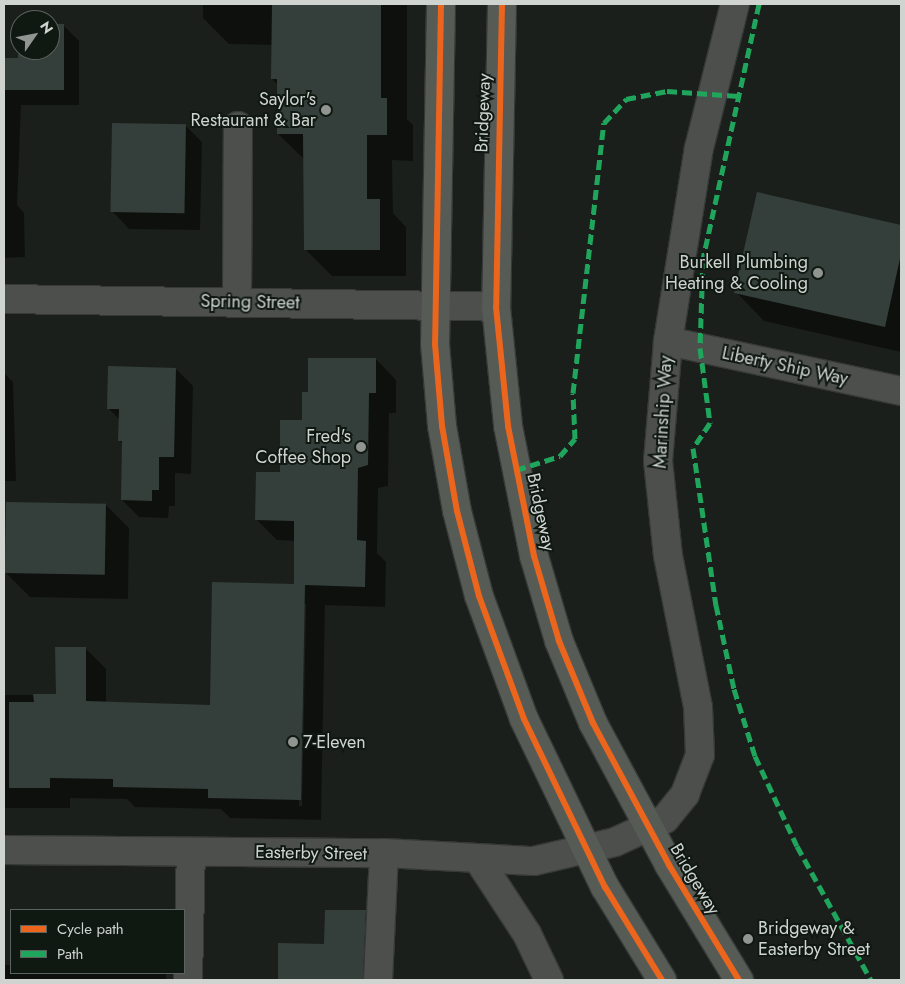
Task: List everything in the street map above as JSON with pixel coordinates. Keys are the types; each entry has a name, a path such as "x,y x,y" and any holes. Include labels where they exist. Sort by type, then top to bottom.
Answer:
{"main road":[{"path":"441,4 435,306 442,426 457,511 478,596 508,679 587,850 662,980"},
{"name":"Bridgeway","path":"502,4 496,307 516,470 546,599 559,641 593,723 648,827 739,980"}],"street":[{"name":"Marinship Way","path":"615,842 665,819 685,794 700,755 698,707 668,556 658,461 668,341 699,148 735,4"},
{"path":"238,126 238,302"},
{"name":"Spring Street","path":"4,299 496,307"},
{"name":"Liberty Ship Way","path":"668,341 901,391"},
{"name":"Easterby Street","path":"4,850 384,854 534,861 615,842"},
{"path":"188,980 191,852"},
{"path":"378,980 384,854"},
{"path":"478,859 526,934 549,980"}],"building":[{"path":"272,4 381,4 381,98 387,98 387,135 367,135 367,199 380,199 380,250 304,250 303,134 277,134 277,79 271,79"},
{"path":"60,24 64,24 64,90 4,90 4,58 10,58 10,60 60,60"},
{"path":"112,123 186,124 184,213 110,212"},
{"name":"Burkell Plumbing Heating & Cooling","path":"757,192 901,225 901,254 885,327 734,293"},
{"path":"308,358 376,358 376,393 369,393 368,465 358,468 357,540 366,541 365,587 305,585 301,800 208,798 208,789 113,787 113,779 50,778 50,788 9,788 9,702 34,702 33,694 56,694 55,647 86,647 86,701 210,705 212,582 294,584 294,521 255,520 256,472 280,472 280,420 302,420 302,392 308,392"},
{"path":"108,366 176,368 174,457 159,457 159,490 152,490 152,501 121,500 122,441 118,441 119,409 107,409"},
{"path":"6,502 106,504 105,575 5,573"},
{"path":"325,910 366,910 363,980 278,980 278,943 324,944"}],"marked path":[{"path":"759,4 703,258 700,348 710,423 693,448 716,605 734,689 755,756 797,846 871,980"},
{"path":"516,470 560,456 575,439 573,393 604,123 626,99 667,91 739,96"}],"cycle path":[{"path":"441,4 435,344 442,426 457,511 479,596 524,719 605,887 662,980"},
{"path":"502,4 496,307 508,426 534,556 559,641 593,723 669,865 739,980"}],"place":[{"name":"Saylor's Restaurant & Bar","path":"326,110"},
{"name":"Burkell Plumbing Heating & Cooling","path":"818,273"},
{"name":"Fred's Coffee Shop","path":"361,447"},
{"name":"7-Eleven","path":"293,742"},
{"name":"Bridgeway & Easterby Street","path":"748,939"}]}
